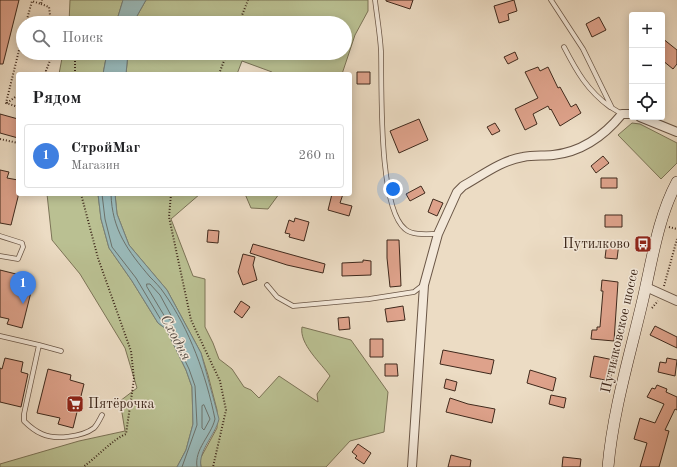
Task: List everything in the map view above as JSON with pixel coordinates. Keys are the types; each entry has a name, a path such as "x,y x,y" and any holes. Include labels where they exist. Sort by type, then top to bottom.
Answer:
{"main road":[{"name":"Путилковское шоссе","path":"608,467 620,397 661,224 677,182"}],"street":[{"path":"412,467 424,285 438,234 454,197 463,186 509,161 522,156 567,153 591,143 607,131 622,114 629,114"},
{"path":"647,120 677,132"},
{"path":"646,287 677,301"}],"lane":[{"path":"375,0 381,50 382,122 390,193 400,224 406,231 417,234 438,234"},
{"path":"551,0 583,49 612,108"},
{"path":"564,46 575,68 594,95 622,114"},
{"path":"0,236 18,241 22,243 23,247 18,259 0,256"},
{"path":"267,285 277,297 293,306 369,300 414,292 424,285"},
{"path":"0,336 61,351"},
{"path":"39,345 24,414 24,421 42,434 60,436 85,433 94,428 102,415"}],"path":[{"path":"41,4 42,0"},
{"path":"242,16 248,0"},
{"path":"28,16 32,1 49,7 50,16"},
{"path":"6,103 17,60"},
{"path":"46,72 50,60"},
{"path":"75,60 75,72"},
{"path":"220,72 224,60"},
{"path":"6,103 16,96"},
{"path":"6,103 16,106"},
{"path":"0,139 16,143"},
{"path":"82,196 98,258 131,351 134,379 126,434 118,437 99,455 83,467"},
{"path":"171,196 169,217 191,320 220,381 226,410 213,467"},
{"path":"668,226 677,229"},
{"path":"650,312 661,294 677,239"}],"green space":[{"path":"70,0 123,0 118,16 69,16"},
{"path":"146,0 368,0 368,11 355,35 352,44 352,16 137,16"},
{"path":"62,60 106,60 103,72 59,72"},
{"path":"127,60 347,60 343,72 272,72 242,61 238,72 126,72"},
{"path":"632,123 640,124 677,143 677,163 661,179 618,135"},
{"path":"47,196 98,196 101,219 109,248 132,281 158,323 166,329 186,370 192,387 193,424 186,450 177,467 0,467 0,464 79,441 125,431 120,401 137,388 125,348 80,274 52,240"},
{"path":"115,196 198,196 171,219 193,276 205,279 205,327 219,359 232,369 244,387 251,390 259,398 279,376 318,402 317,394 330,376 307,347 302,333 302,327 351,340 388,392 384,432 350,441 326,467 201,467 200,459 217,428 217,410 201,353 167,290 129,245 117,214"},
{"path":"246,196 278,196 268,209 251,208"}],"water":[{"path":"123,0 146,0 137,16 118,16"},
{"path":"106,60 127,60 126,72 103,72"},
{"name":"Сходня","path":"98,196 115,196 117,214 129,245 167,290 201,353 219,419 204,449 201,467 177,467 186,450 193,424 192,387 186,370 166,329 158,323 132,281 109,248 101,219"}],"building":[{"path":"0,0 19,0 3,64 0,64"},
{"path":"386,0 413,0 410,9"},
{"path":"514,0 517,11 508,14 509,20 499,23 494,6"},
{"path":"599,17 606,30 592,37 586,24"},
{"path":"665,40 677,50 677,64 673,69 665,62"},
{"path":"515,52 518,59 508,64 504,57"},
{"path":"538,67 540,71 548,67 558,88 560,87 571,107 576,104 581,113 560,126 548,106 533,114 537,124 525,130 515,109 538,98 525,72"},
{"path":"357,72 370,72 370,84 357,84"},
{"path":"0,114 16,118 16,137 0,133"},
{"path":"419,119 428,140 399,153 390,131"},
{"path":"495,123 500,131 492,135 487,127"},
{"path":"603,156 609,163 596,173 591,166"},
{"path":"0,170 9,172 7,178 16,180 16,196 18,197 11,225 0,223"},
{"path":"601,178 617,178 617,188 601,188"},
{"path":"421,186 425,193 410,201 406,194"},
{"path":"332,196 342,196 340,203 352,206 349,216 328,210"},
{"path":"433,199 443,203 437,216 428,212"},
{"path":"605,215 622,215 622,227 605,227"},
{"path":"295,218 309,222 304,241 289,237 290,234 285,233 289,220 294,222"},
{"path":"208,230 219,231 218,243 207,242"},
{"path":"387,240 399,240 401,286 390,287"},
{"path":"607,242 619,243 617,259 605,258"},
{"path":"253,244 325,264 323,273 287,265 250,253"},
{"path":"243,254 255,257 253,265 257,280 243,285 238,272"},
{"path":"363,260 371,261 371,275 342,276 342,263 363,262"},
{"path":"0,270 20,275 18,280 33,284 22,328 7,324 9,319 0,317"},
{"path":"602,280 618,282 614,341 591,339 592,330 597,330 597,327 600,327 603,291 601,291"},
{"path":"241,301 250,307 242,318 234,312"},
{"path":"403,306 405,320 387,322 385,309"},
{"path":"349,317 350,329 339,330 338,318"},
{"path":"655,326 677,337 677,348 650,335"},
{"path":"370,339 383,339 383,357 370,357"},
{"path":"443,350 494,360 491,374 440,364"},
{"path":"594,356 614,360 610,381 590,377"},
{"path":"5,358 23,362 21,372 28,374 21,407 0,402 0,368 2,369"},
{"path":"667,358 677,360 675,376 658,372 660,362 666,363"},
{"path":"385,364 397,364 398,376 385,376"},
{"path":"48,369 71,375 70,380 84,384 73,428 58,424 60,418 37,413"},
{"path":"530,370 556,378 553,391 527,383"},
{"path":"446,379 457,382 455,391 444,388"},
{"path":"657,385 667,389 666,392 677,397 677,410 675,409 665,430 669,431 659,467 640,467 647,443 634,439 640,418 655,423 664,404 647,397 652,388 655,389"},
{"path":"551,395 566,398 564,408 549,404"},
{"path":"450,398 468,404 495,409 492,423 446,412"},
{"path":"358,444 371,453 364,464 355,458 357,456 352,452"},
{"path":"451,455 471,460 470,467 448,467"},
{"path":"563,457 581,459 580,467 562,467"}],"place":[{"name":"Путилково","path":"643,244"},
{"name":"СтройМаг","path":"23,304"},
{"name":"Пятёрочка","path":"75,404"}]}
